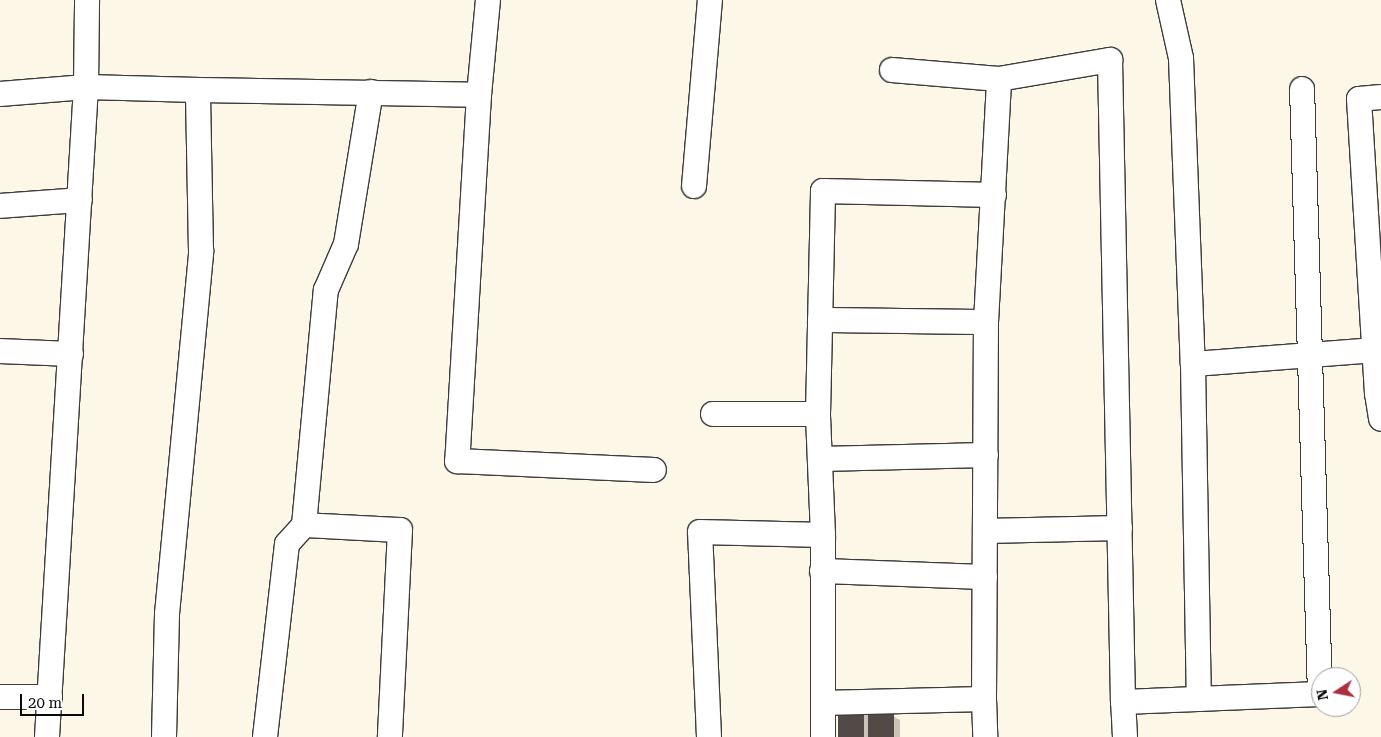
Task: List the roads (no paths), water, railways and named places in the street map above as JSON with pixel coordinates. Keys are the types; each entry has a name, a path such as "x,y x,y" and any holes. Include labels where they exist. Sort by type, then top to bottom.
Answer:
{"street":[{"path":"48,737 86,87 87,0"},
{"path":"488,0 479,95 457,461 654,470"},
{"path":"694,186 710,0"},
{"path":"1168,0 1181,58 1193,364 1199,699"},
{"path":"892,70 999,79 1110,60 1124,737"},
{"path":"985,737 986,322 999,79"},
{"path":"0,94 86,87 479,95"},
{"path":"1123,702 1320,694 1302,89"},
{"path":"164,737 167,614 201,251 198,90"},
{"path":"265,737 286,544 304,525 326,290 346,244 371,92"},
{"path":"1381,97 1359,99 1376,350 1377,393 1381,419"},
{"path":"824,737 822,535 818,414 823,191 994,195"},
{"path":"0,206 80,200"},
{"path":"820,320 986,322"},
{"path":"1193,364 1309,357 1376,350"},
{"path":"0,351 71,354"},
{"path":"713,414 818,414"},
{"path":"820,459 986,455"},
{"path":"304,525 400,530 390,737"},
{"path":"985,531 1120,528"},
{"path":"709,737 700,532 822,535"},
{"path":"822,571 985,577"},
{"path":"0,697 50,697"},
{"path":"824,703 984,699"}]}
